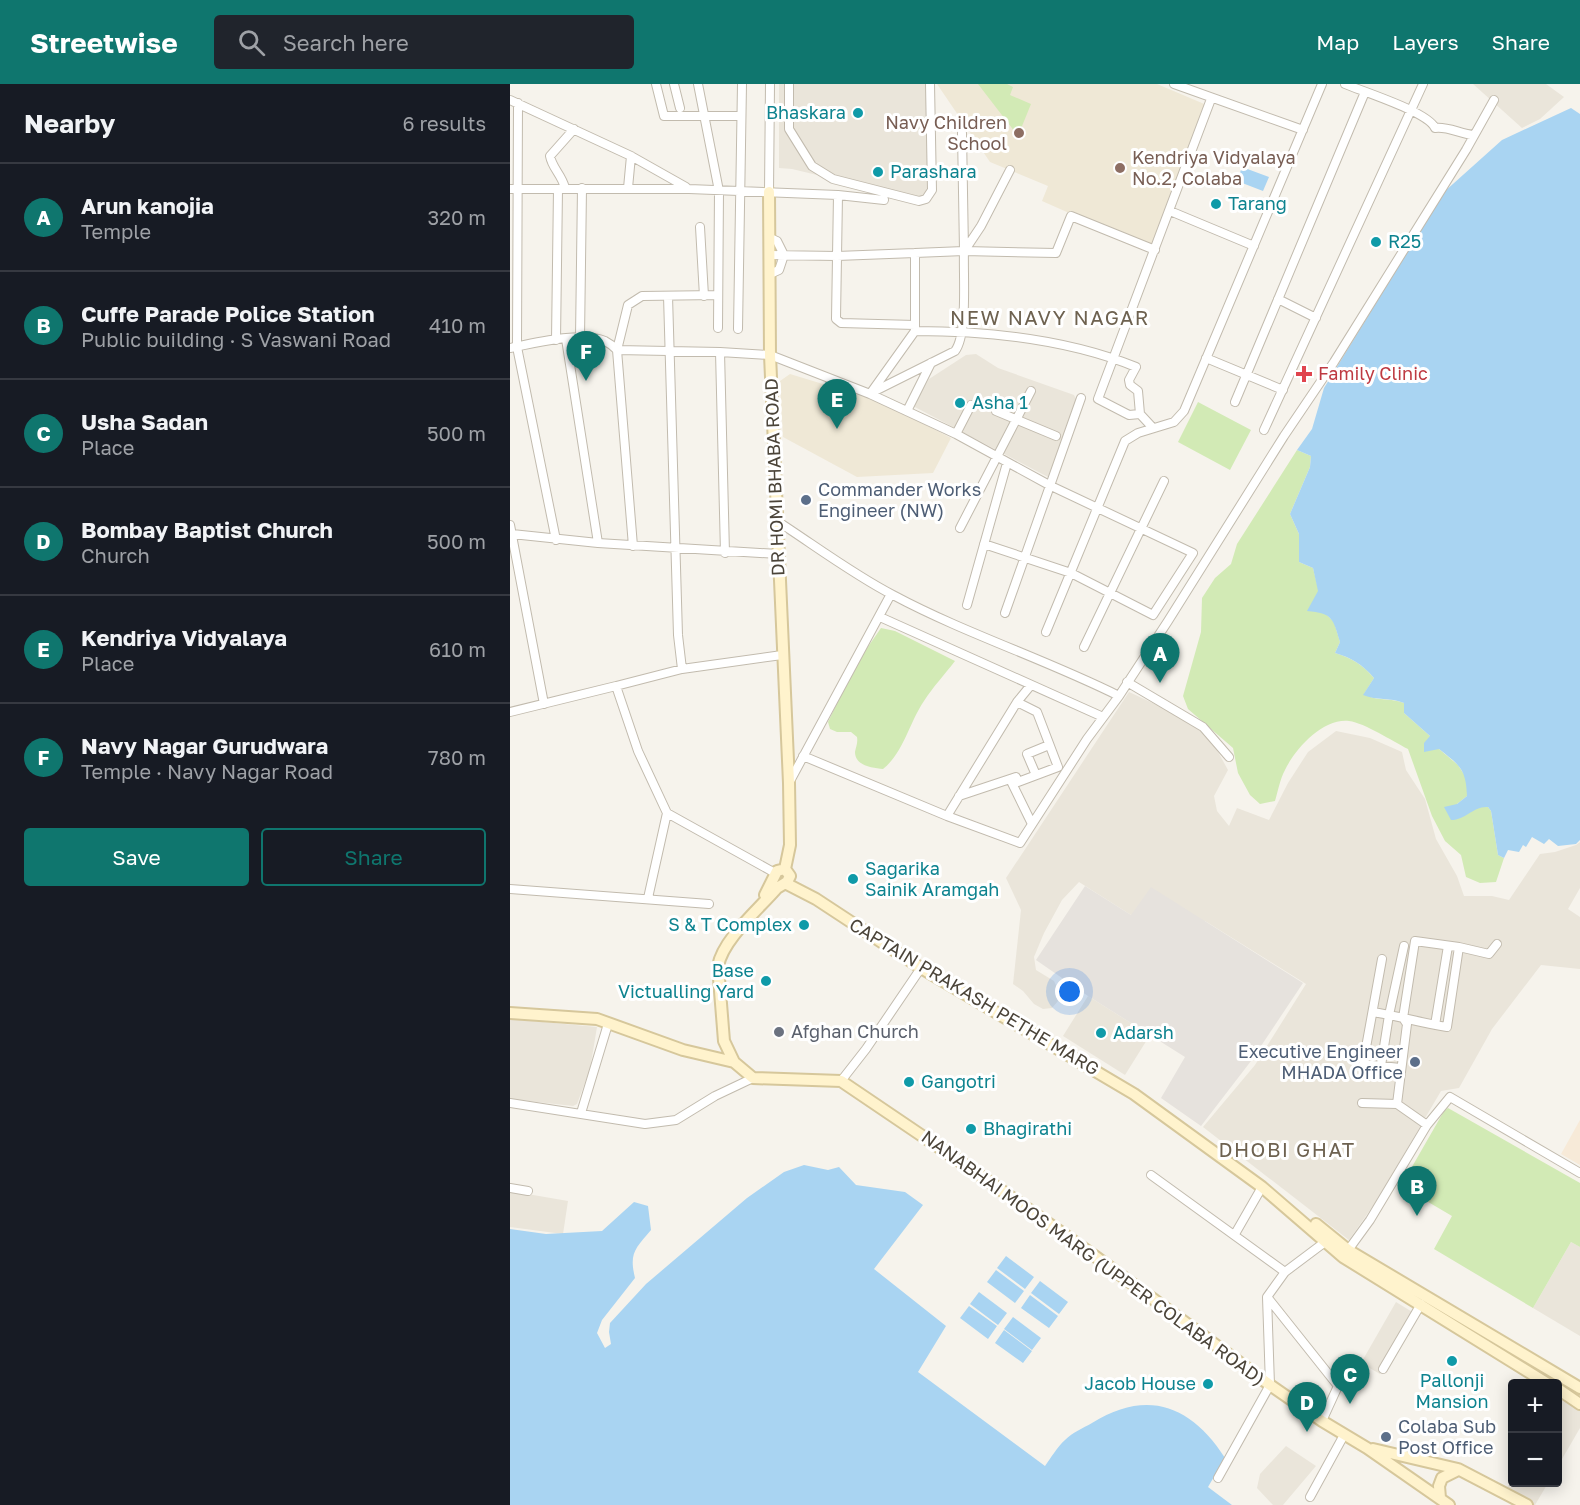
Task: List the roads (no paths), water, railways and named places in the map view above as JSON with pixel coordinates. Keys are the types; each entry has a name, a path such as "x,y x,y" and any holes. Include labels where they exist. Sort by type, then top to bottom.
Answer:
{"main road":[{"name":"DR HOMI BHABA ROAD","path":"769,192 770,355 789,783 790,845 782,877"},
{"name":"CAPTAIN PRAKASH PETHE MARG","path":"782,877 921,968 1134,1094 1262,1187 1325,1242 1580,1388"},
{"path":"782,877 720,954 718,966 724,1041 734,1062 753,1078 841,1081"},
{"path":"510,1013 597,1019 682,1050 734,1062"},
{"name":"NANABHAI MOOS MARG (UPPER COLABA ROAD)","path":"841,1081 956,1158 1270,1385 1366,1448 1442,1503"},
{"name":"CAPTAIN PRAKASH PETHE MARG","path":"1134,1094 1153,1100 1256,1175 1346,1253 1420,1304 1542,1379"},
{"path":"1562,1392 1580,1404"},
{"path":"1366,1448 1458,1469 1527,1505"},
{"path":"1442,1503 1439,1486 1442,1478 1458,1469"}],"street":[{"path":"656,84 664,116 741,116"},
{"path":"674,84 680,108"},
{"path":"698,84 719,191 718,328"},
{"path":"738,330 742,84"},
{"name":"DR HOMI BHABA ROAD","path":"769,192 770,84"},
{"path":"789,84 789,129 812,166 833,179 920,201 926,198 932,190 930,84"},
{"path":"1174,84 1303,130"},
{"path":"1046,632 1125,441 1138,433 1174,422 1184,411 1322,84"},
{"path":"1345,84 1411,110 1432,122 1435,128 1441,127 1462,134 1474,135"},
{"path":"1264,430 1423,84"},
{"path":"1235,402 1365,92"},
{"path":"1140,414 1129,415 1098,399 1211,99"},
{"path":"803,756 947,816 1020,843 1119,696 1284,436 1334,362 1494,100"},
{"path":"556,540 513,347 514,102 631,156 689,189"},
{"path":"556,340 562,189 561,175 551,164 550,156 574,129"},
{"path":"870,393 956,351 960,345 963,331 964,251 962,133"},
{"path":"628,188 631,156"},
{"path":"964,251 981,226 1010,170"},
{"path":"580,338 582,188"},
{"path":"513,189 689,189 838,195 884,200"},
{"path":"838,195 835,314 837,321 963,331 1065,345 1114,358 1136,368 1130,385 1138,392 1140,414 1153,428"},
{"path":"1170,211 1254,246"},
{"path":"770,255 837,256 964,251 1056,253 1071,216 1155,250"},
{"path":"700,227 704,296"},
{"path":"770,238 777,241 784,255 779,270 770,274"},
{"path":"870,393 915,328 915,253"},
{"path":"633,546 617,350 628,305 642,296 717,295"},
{"path":"668,296 681,669"},
{"path":"1278,299 1316,318"},
{"path":"513,347 580,338 606,341 617,350 770,355 870,393 956,434 1051,486 1193,553 1153,615 1071,573 984,544"},
{"path":"566,339 598,543"},
{"path":"720,352 724,552"},
{"path":"1206,358 1283,390"},
{"path":"907,411 931,363"},
{"path":"960,528 1031,391"},
{"path":"1005,613 1081,398"},
{"path":"956,434 971,405"},
{"path":"996,411 1056,436"},
{"path":"967,605 1007,463"},
{"path":"1084,646 1164,481"},
{"path":"777,521 891,594 938,617 1072,672 1119,696"},
{"path":"510,525 544,704"},
{"path":"512,534 633,546 778,554"},
{"path":"789,783 891,594"},
{"path":"880,616 1103,717"},
{"path":"510,712 681,669 782,655"},
{"path":"1127,682 1203,727 1229,757"},
{"path":"947,816 1017,702 1031,685"},
{"path":"616,686 638,751 668,813 782,877"},
{"path":"959,796 1016,777 1018,782 1058,767 1036,712 1017,702"},
{"path":"1036,775 1027,754 1049,745"},
{"path":"1010,779 1032,824"},
{"path":"648,898 668,813"},
{"path":"510,889 709,904"},
{"path":"1397,1104 1407,1024 1402,1018 1415,941 1489,954 1497,944"},
{"path":"1381,1066 1404,946"},
{"path":"1435,1025 1448,946"},
{"path":"1373,1012 1447,1027 1459,947"},
{"path":"1382,959 1363,1064 1400,1068"},
{"path":"841,1081 921,968"},
{"path":"580,1113 608,1024"},
{"path":"510,1103 645,1124 676,1120 715,1096 753,1078"},
{"path":"1346,1253 1370,1220 1427,1125 1450,1097 1580,1173"},
{"path":"1362,1102 1397,1104 1427,1125"},
{"path":"1151,1175 1285,1272"},
{"path":"1235,1234 1262,1187"},
{"path":"510,1188 528,1191"},
{"path":"1218,1478 1270,1385 1268,1297 1285,1272 1325,1242"},
{"path":"1268,1297 1338,1386 1322,1421"},
{"path":"1383,1369 1420,1304"},
{"path":"1310,1497 1344,1435"}],"water":[{"path":"1571,108 1580,114 1580,840 1576,844 1558,846 1549,839 1544,844 1532,837 1526,847 1523,845 1519,852 1508,850 1504,858 1498,855 1491,811 1488,807 1451,820 1444,807 1457,804 1467,796 1465,779 1460,768 1439,749 1424,752 1424,743 1430,736 1404,713 1404,703 1363,695 1374,678 1356,662 1335,653 1340,642 1331,619 1322,613 1307,611 1318,591 1313,568 1299,562 1299,534 1290,514 1310,467 1311,456 1297,450 1312,429 1324,388 1444,192 1502,140"},
{"path":"1242,167 1269,177 1263,191 1237,181"},
{"path":"804,1165 828,1170 839,1167 856,1185 905,1192 923,1205 874,1269 946,1326 918,1372 1045,1466 1068,1437 1112,1413 1131,1407 1149,1405 1166,1408 1198,1425 1225,1458 1208,1487 1232,1505 510,1505 510,1229 546,1234 602,1231 634,1202 648,1206 651,1230 633,1257 635,1278 602,1320 597,1333 605,1348 611,1344 610,1323 646,1284 747,1198 784,1172"},
{"path":"1006,1256 1034,1277 1025,1289 997,1268"},
{"path":"996,1270 1024,1291 1015,1303 987,1282"},
{"path":"1040,1281 1068,1302 1059,1314 1031,1293"},
{"path":"979,1292 1007,1313 998,1325 970,1304"},
{"path":"1030,1295 1058,1316 1049,1328 1021,1308"},
{"path":"969,1306 997,1326 988,1339 960,1318"},
{"path":"1013,1317 1041,1338 1032,1350 1004,1329"},
{"path":"1004,1330 1032,1351 1023,1363 995,1343"}],"place":[{"name":"Bhaskara","path":"858,113"},
{"name":"Navy Children School","path":"1019,133"},
{"name":"Kendriya Vidyalaya No.2, Colaba","path":"1120,168"},
{"name":"Parashara","path":"878,172"},
{"name":"Tarang","path":"1216,204"},
{"name":"R25","path":"1376,242"},
{"name":"Family Clinic","path":"1304,374"},
{"name":"Navy Nagar Gurudwara","path":"586,381"},
{"name":"Asha 1","path":"960,403"},
{"name":"Kendriya Vidyalaya","path":"837,429"},
{"name":"Commander Works Engineer (NW)","path":"806,500"},
{"name":"Arun kanojia","path":"1160,683"},
{"name":"Sagarika Sainik Aramgah","path":"853,879"},
{"name":"S & T Complex","path":"804,925"},
{"name":"Base Victualling Yard","path":"766,981"},
{"name":"Afghan Church","path":"779,1032"},
{"name":"Adarsh","path":"1101,1033"},
{"name":"Executive Engineer MHADA Office","path":"1415,1062"},
{"name":"Gangotri","path":"909,1082"},
{"name":"Bhagirathi","path":"971,1129"},
{"name":"Cuffe Parade Police Station","path":"1417,1216"},
{"name":"Pallonji Mansion","path":"1452,1361"},
{"name":"Jacob House","path":"1208,1384"},
{"name":"Usha Sadan","path":"1350,1404"},
{"name":"Bombay Baptist Church","path":"1307,1432"},
{"name":"Colaba Sub Post Office","path":"1386,1437"}],"district":[{"name":"NEW NAVY NAGAR","path":"1050,318"},
{"name":"DHOBI GHAT","path":"1287,1150"}]}
